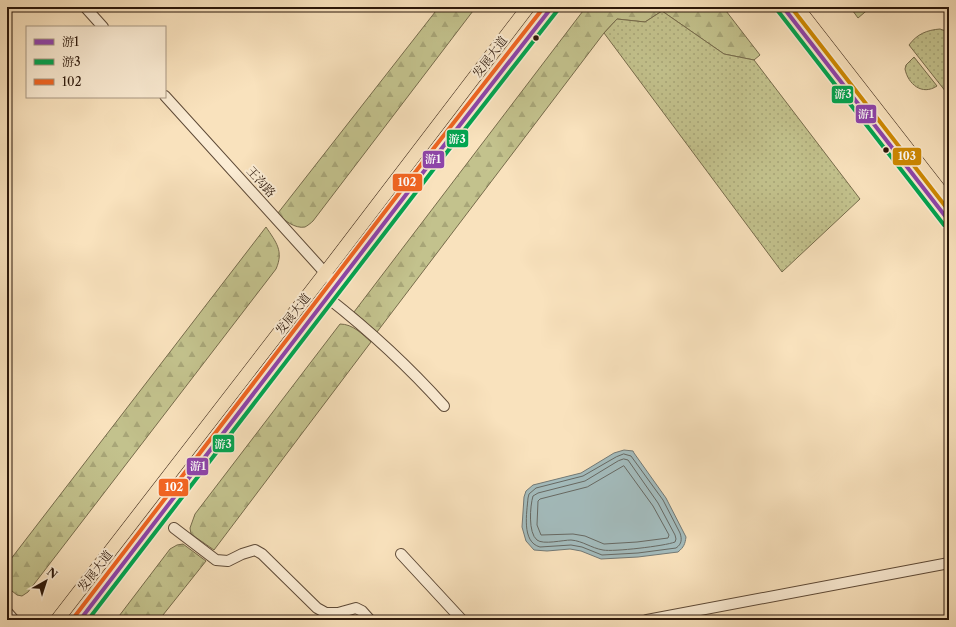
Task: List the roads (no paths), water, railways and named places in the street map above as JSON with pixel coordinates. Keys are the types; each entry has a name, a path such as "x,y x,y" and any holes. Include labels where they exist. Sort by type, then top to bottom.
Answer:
{"main road":[{"name":"发展大道","path":"57,620 528,7"},
{"name":"发展大道","path":"80,620 428,166 552,7"},
{"path":"783,7 949,221"},
{"path":"797,7 949,202"}],"street":[{"path":"85,7 102,26"},
{"name":"王沟路","path":"166,97 337,286"},
{"path":"328,298 400,359 444,406"},
{"path":"174,528 216,560 228,561 242,554 255,550 262,554 317,608 326,613 338,613 356,608 362,611 370,620"},
{"path":"401,554 462,620"},
{"path":"646,620 949,563"},
{"path":"7,612 14,620"}],"water":[{"path":"624,450 633,451 666,498 686,537 685,544 682,549 678,552 638,557 601,559 581,551 570,549 547,551 534,550 526,541 522,527 524,497 526,491 533,485 581,473 614,453"}]}
